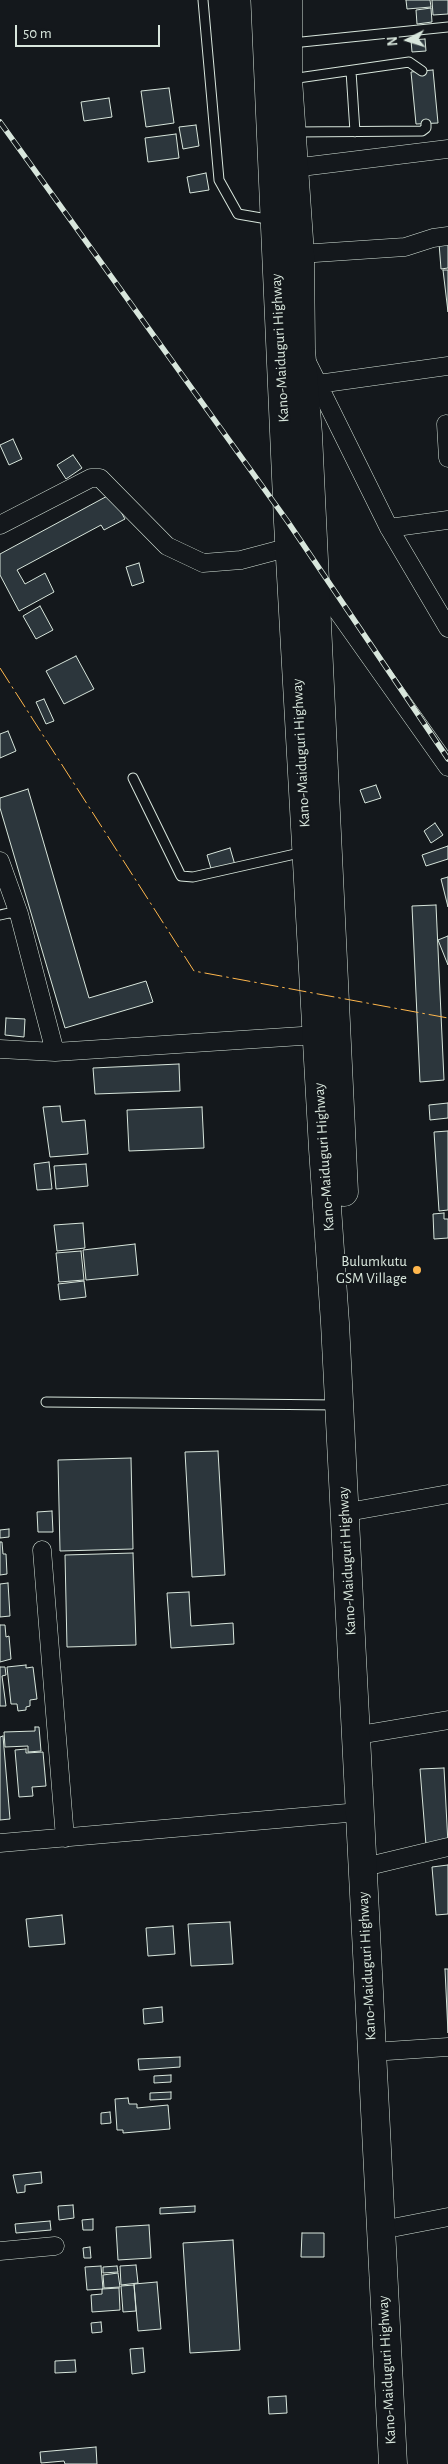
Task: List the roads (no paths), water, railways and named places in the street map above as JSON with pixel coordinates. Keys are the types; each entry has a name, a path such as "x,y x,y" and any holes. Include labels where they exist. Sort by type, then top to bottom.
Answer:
{"highway":[{"name":"Kano-Maiduguri Highway","path":"265,0 290,547 340,1405 359,1812 383,2122 393,2464"},
{"name":"Kano-Maiduguri Highway","path":"288,0 288,80 300,254 301,350 308,434 335,971 359,1510 387,2051 383,2122 397,2227 412,2464"}],"street":[{"path":"293,168 448,149"},
{"path":"300,254 405,247 433,238 448,236"},
{"path":"301,350 389,528 448,628"},
{"path":"318,384 448,366"},
{"path":"446,424 448,458"},
{"path":"0,525 91,478 100,478 168,546 203,563 241,560 290,547 315,579 448,767"},
{"path":"389,528 448,520"},
{"path":"0,860 19,914 55,1052"},
{"path":"0,1049 55,1052 317,1035"},
{"path":"359,1510 448,1494"},
{"path":"42,1550 64,1838"},
{"path":"371,1733 448,1720"},
{"path":"0,1843 359,1812"},
{"path":"377,1864 448,1847"},
{"path":"387,2051 448,2047"},
{"path":"397,2227 448,2217"},
{"path":"0,2251 55,2246"}],"lane":[{"path":"203,0 219,180 238,214 274,220"},
{"path":"288,44 448,27"},
{"path":"288,80 409,62 422,71"},
{"path":"351,71 355,132"},
{"path":"291,132 422,131 426,128 426,124"},
{"path":"133,778 181,876 194,877 307,852"},
{"path":"0,915 9,913 19,914"},
{"path":"46,1402 340,1405"}],"railway":[{"path":"0,122 288,522 448,759"}],"place":[{"name":"Bulumkutu GSM Village","path":"417,1270"}]}
